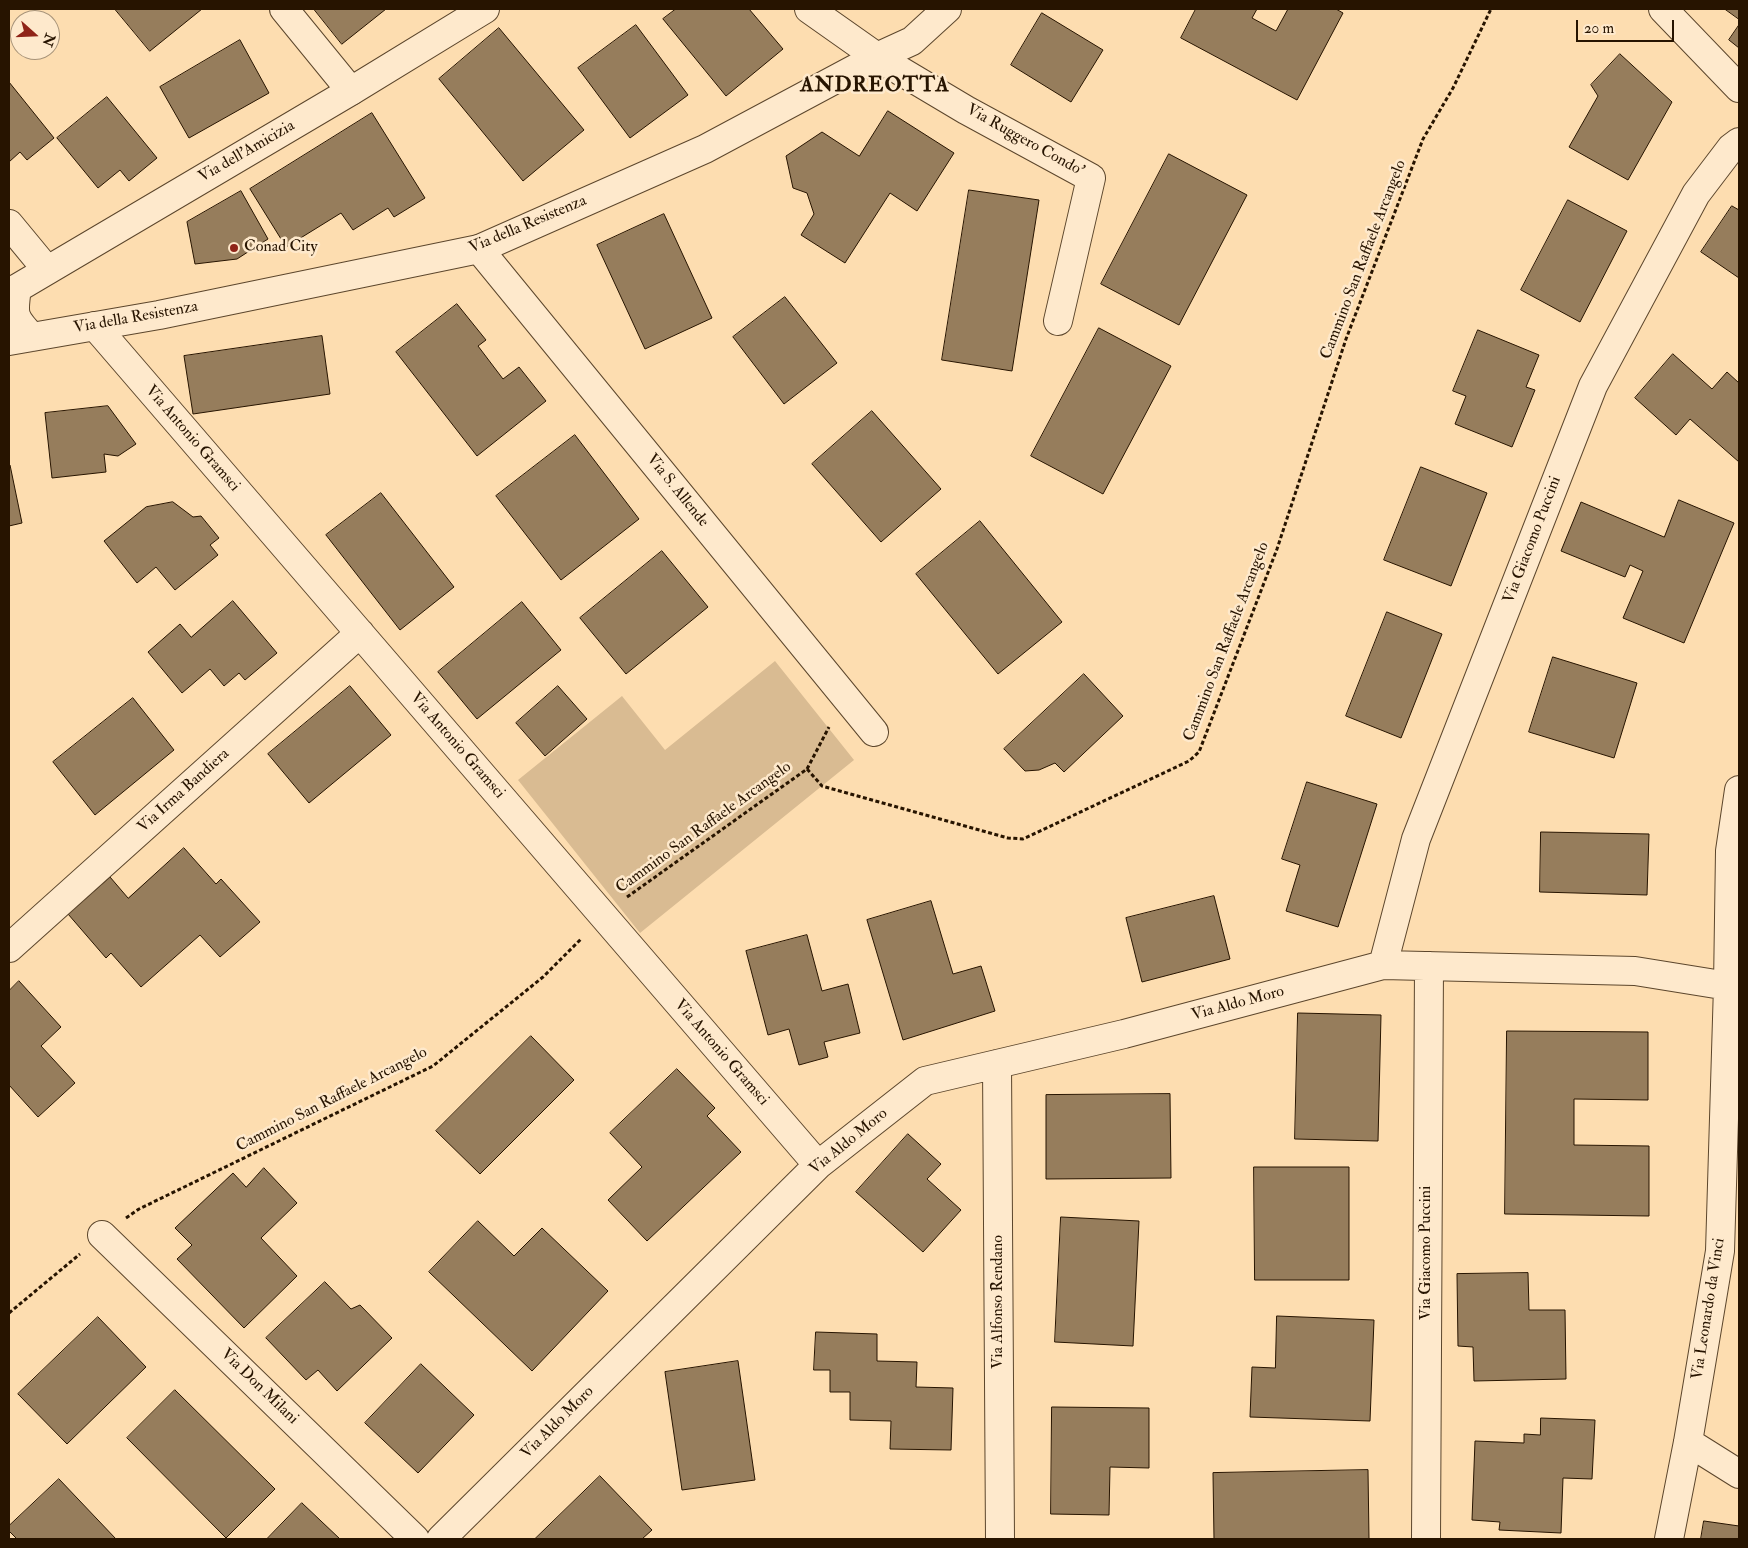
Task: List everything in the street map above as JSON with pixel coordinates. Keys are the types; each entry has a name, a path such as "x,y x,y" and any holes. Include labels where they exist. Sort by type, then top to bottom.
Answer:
{"street":[{"path":"284,9 351,91"},
{"name":"Via dell'Amicizia","path":"13,291 351,91 485,9"},
{"name":"Via Ruggero Condo'","path":"810,9 877,58 966,110 1091,178 1058,321"},
{"name":"Via della Resistenza","path":"20,339 159,315 479,249 705,149 912,41 947,9"},
{"path":"1663,9 1739,88"},
{"name":"Via Giacomo Puccini","path":"1383,965 1416,839 1593,386 1696,194 1731,148 1739,142"},
{"path":"9,224 47,270"},
{"name":"Via S. Allende","path":"479,249 874,732"},
{"path":"13,291 14,309 20,324 20,339"},
{"name":"Via Antonio Gramsci","path":"95,326 818,1166"},
{"name":"Via Irma Bandiera","path":"9,948 360,633"},
{"name":"Via Leonardo da Vinci","path":"1669,1539 1688,1442 1720,1251 1734,989 1730,851 1739,790"},
{"name":"Via Aldo Moro","path":"441,1539 818,1166 925,1081 1124,1034 1383,965 1635,971 1734,989"},
{"name":"Via Giacomo Puccini","path":"1426,1539 1429,966"},
{"name":"Via Alfonso Rendano","path":"997,1064 1000,1539"},
{"name":"Via Don Milani","path":"102,1235 415,1539"},
{"path":"1688,1442 1739,1474"}],"path":[{"name":"Cammino San Raffaele Arcangelo","path":"139,1209 433,1066 543,977 622,901 807,769 822,786 1008,838 1023,839 1190,761 1199,752 1276,548 1346,339 1424,138 1453,88 1491,9"},
{"path":"807,769 828,727"},
{"path":"9,1313 102,1235"}],"shaded area":[{"path":"775,661 854,760 640,933 518,780 622,696 665,750"}],"building":[{"path":"115,9 202,9 150,51"},
{"path":"314,9 386,9 342,44"},
{"path":"676,9 749,9 783,49 726,96 663,19"},
{"path":"1196,9 1257,9 1252,18 1276,31 1288,9 1336,9 1343,13 1297,100 1181,38"},
{"path":"1725,9 1739,9 1739,19"},
{"path":"1042,13 1103,50 1071,102 1011,65"},
{"path":"636,25 688,95 630,138 578,68"},
{"path":"1739,25 1739,48 1729,40"},
{"path":"499,28 584,130 523,181 439,79"},
{"path":"240,40 269,93 189,138 160,87"},
{"path":"1620,54 1672,102 1628,180 1569,147 1598,96 1591,85"},
{"path":"9,82 54,138 27,160 20,152 9,162"},
{"path":"107,97 157,158 129,181 120,170 98,188 57,138"},
{"path":"888,111 954,153 917,211 890,193 845,263 801,235 814,214 807,193 793,188 786,156 822,132 859,156"},
{"path":"372,113 425,198 394,217 388,208 353,230 341,213 286,247 250,189"},
{"path":"1169,154 1247,195 1179,325 1101,284"},
{"path":"969,190 1039,200 1012,371 942,360"},
{"path":"241,191 268,239 237,259 195,264 187,222"},
{"path":"1568,200 1627,231 1580,322 1521,290"},
{"path":"1732,206 1739,210 1739,278 1701,252"},
{"path":"664,214 712,318 645,349 597,245"},
{"path":"785,297 837,363 784,404 733,337"},
{"path":"457,304 486,340 478,346 503,379 519,367 546,401 477,456 396,352"},
{"path":"1099,328 1171,366 1103,494 1031,456"},
{"path":"1478,330 1539,355 1526,387 1535,390 1512,447 1455,424 1466,396 1453,391"},
{"path":"322,336 330,394 193,414 184,356"},
{"path":"1673,354 1712,389 1727,372 1739,383 1739,462 1690,419 1676,435 1635,398"},
{"path":"108,406 136,444 118,456 104,454 106,472 52,478 45,413"},
{"path":"872,411 941,489 881,542 812,464"},
{"path":"575,435 639,519 561,580 496,496"},
{"path":"9,465 22,523 9,526"},
{"path":"1421,467 1487,493 1451,586 1384,560"},
{"path":"381,493 454,587 400,630 326,535"},
{"path":"1679,500 1734,523 1684,643 1623,618 1643,571 1630,565 1625,577 1561,551 1581,502 1664,537"},
{"path":"173,502 193,517 201,516 219,538 210,545 218,555 175,590 156,567 137,583 104,541 146,507"},
{"path":"980,521 1062,622 998,674 916,574"},
{"path":"662,551 708,607 626,674 580,618"},
{"path":"233,601 277,653 245,680 239,673 224,686 210,669 182,693 148,652 180,624 191,637"},
{"path":"522,602 561,650 477,719 438,672"},
{"path":"1387,612 1442,634 1401,738 1346,716"},
{"path":"1553,657 1637,683 1614,758 1529,732"},
{"path":"1084,674 1123,716 1064,772 1055,763 1039,770 1025,771 1004,749"},
{"path":"350,686 391,735 309,803 268,754"},
{"path":"558,686 587,719 545,756 516,723"},
{"path":"133,698 174,750 95,815 53,762"},
{"path":"1307,782 1377,804 1338,927 1286,911 1300,865 1282,859"},
{"path":"1541,832 1649,834 1647,895 1540,892"},
{"path":"184,848 216,884 221,879 260,922 220,957 200,935 141,987 111,953 106,958 68,914 110,877 128,898"},
{"path":"1214,896 1230,959 1142,982 1126,918"},
{"path":"931,901 953,974 981,966 995,1011 903,1040 867,920"},
{"path":"807,935 822,991 848,984 860,1033 824,1042 828,1057 799,1065 789,1029 768,1035 746,951"},
{"path":"19,981 61,1027 41,1046 75,1083 38,1117 9,1085 9,991"},
{"path":"1298,1013 1381,1015 1378,1141 1295,1139"},
{"path":"1507,1031 1648,1032 1648,1100 1574,1099 1574,1145 1649,1146 1649,1216 1505,1214"},
{"path":"531,1036 574,1080 480,1174 436,1131"},
{"path":"677,1069 715,1108 707,1116 741,1152 647,1241 608,1200 642,1167 610,1133"},
{"path":"1170,1094 1171,1178 1046,1179 1046,1095"},
{"path":"908,1134 941,1164 927,1179 961,1210 923,1252 856,1192"},
{"path":"1254,1167 1349,1167 1349,1280 1255,1280"},
{"path":"264,1168 297,1203 261,1238 297,1276 244,1328 177,1259 192,1245 175,1228 233,1173 246,1187"},
{"path":"1061,1217 1139,1221 1133,1346 1055,1342"},
{"path":"478,1221 514,1256 542,1228 608,1291 532,1371 429,1272"},
{"path":"1528,1273 1529,1310 1565,1310 1566,1379 1474,1381 1473,1347 1458,1346 1457,1274"},
{"path":"325,1282 351,1309 360,1305 392,1338 337,1391 318,1370 306,1380 266,1338"},
{"path":"1277,1316 1374,1320 1370,1421 1250,1417 1252,1367 1275,1368"},
{"path":"98,1317 146,1367 67,1444 18,1394"},
{"path":"816,1332 877,1334 877,1361 917,1362 916,1387 953,1388 951,1450 890,1449 891,1421 850,1420 850,1392 830,1392 830,1370 814,1370"},
{"path":"738,1361 755,1480 682,1490 665,1372"},
{"path":"421,1364 474,1415 418,1473 365,1423"},
{"path":"175,1390 275,1489 226,1538 127,1438"},
{"path":"1052,1407 1149,1408 1149,1468 1110,1467 1109,1515 1051,1514"},
{"path":"1541,1418 1595,1420 1592,1479 1563,1478 1561,1533 1499,1530 1500,1522 1472,1520 1475,1441 1524,1443 1524,1434 1540,1435"},
{"path":"1368,1470 1369,1539 1214,1539 1213,1473"},
{"path":"600,1476 652,1530 642,1539 535,1539"},
{"path":"59,1479 116,1539 17,1539 9,1531 9,1526"},
{"path":"302,1503 340,1539 267,1539"},
{"path":"1704,1521 1739,1526 1739,1539 1701,1539"}],"place":[{"name":"Conad City","path":"234,248"}],"district":[{"name":"ANDREOTTA","path":"875,86"}]}
